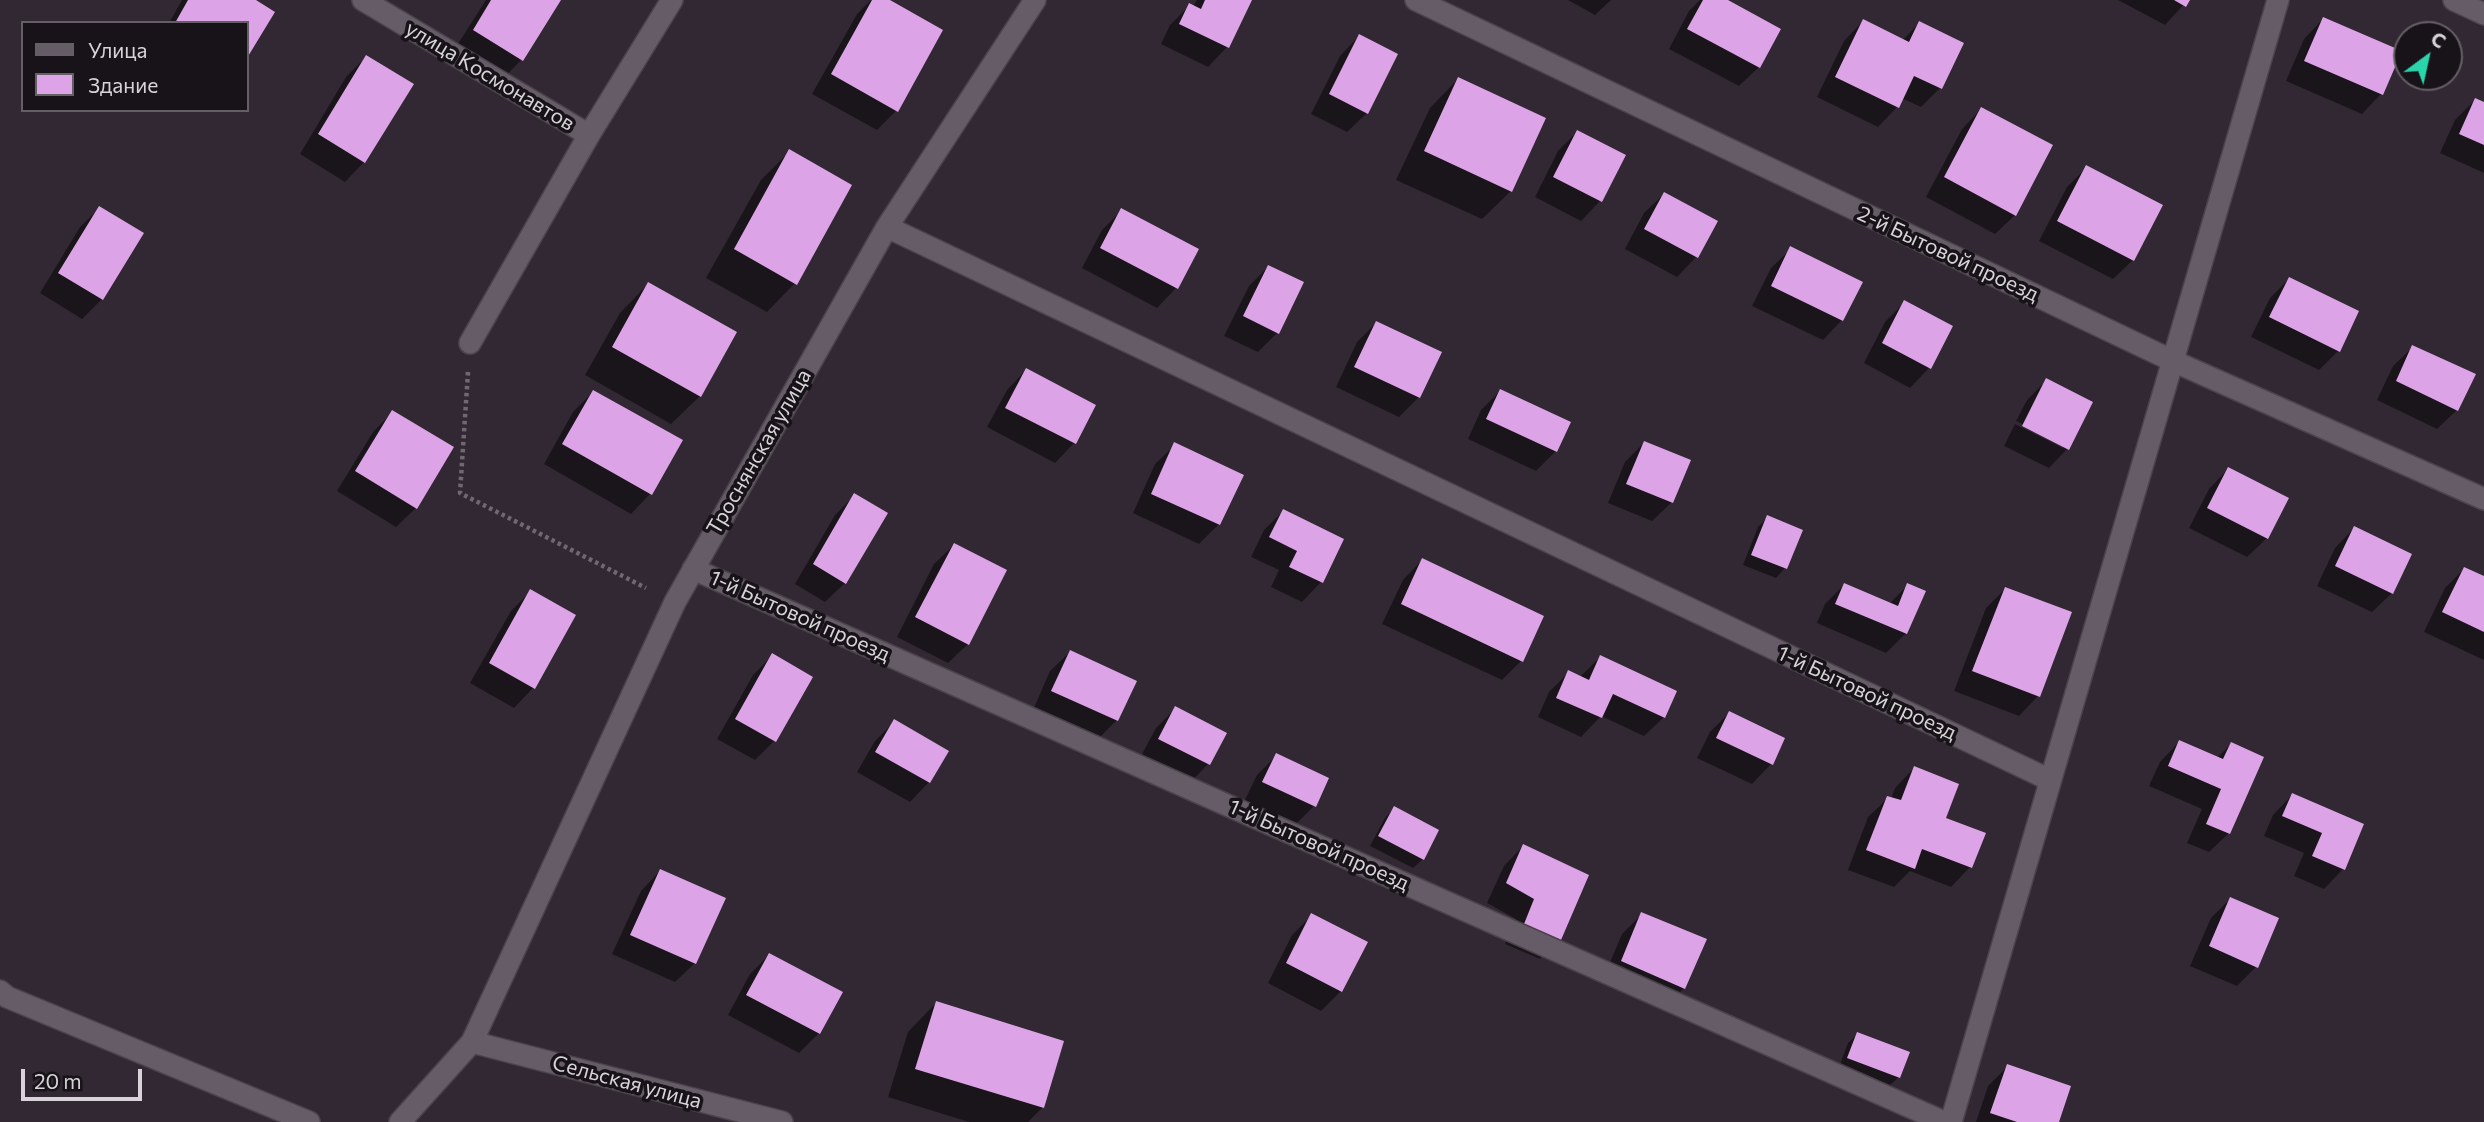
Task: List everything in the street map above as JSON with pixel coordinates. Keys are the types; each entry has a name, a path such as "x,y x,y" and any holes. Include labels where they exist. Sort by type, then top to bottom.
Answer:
{"street":[{"name":"улица Космонавтов","path":"363,0 589,135 672,0"},
{"name":"Троснянская улица","path":"400,1122 472,1041 675,602 887,227 1035,0"},
{"name":"2-й Бытовой проезд","path":"1416,0 2173,361 2484,499"},
{"path":"1951,1122 2278,0"},
{"path":"2454,0 2484,14"},
{"path":"470,343 589,135"},
{"name":"1-й Бытовой проезд","path":"887,227 2050,780"},
{"name":"1-й Бытовой проезд","path":"693,569 1944,1122"},
{"path":"0,991 7,997 309,1122"},
{"name":"Сельская улица","path":"472,1041 782,1122"}],"path":[{"path":"470,343 460,493 675,602"}],"building":[{"path":"188,0 256,0 275,12 248,56 248,21 176,21"},
{"path":"491,0 561,0 523,61 473,30"},
{"path":"872,0 890,0 943,30 898,112 831,74"},
{"path":"1205,0 1252,0 1229,48 1179,24 1189,3 1201,9"},
{"path":"1703,0 1728,0 1781,29 1760,68 1687,29"},
{"path":"2174,0 2190,0 2186,7"},
{"path":"2323,17 2393,47 2393,72 2383,95 2304,61"},
{"path":"1863,19 1909,42 1919,21 1964,43 1942,89 1914,76 1899,108 1835,77"},
{"path":"1359,34 1398,54 1368,114 1329,94"},
{"path":"366,55 414,84 365,163 318,134"},
{"path":"1458,77 1546,118 1512,192 1424,151"},
{"path":"2475,98 2484,102 2484,145 2459,134"},
{"path":"1981,107 2053,145 2016,216 1944,177"},
{"path":"1577,130 1626,155 1602,202 1553,177"},
{"path":"789,149 852,185 797,285 734,249"},
{"path":"2086,165 2163,205 2134,261 2057,221"},
{"path":"1664,192 1718,221 1698,258 1644,229"},
{"path":"99,206 144,233 103,300 58,273"},
{"path":"1121,208 1199,249 1178,289 1100,248"},
{"path":"1790,246 1863,282 1843,321 1771,286"},
{"path":"1268,265 1304,282 1279,334 1243,316"},
{"path":"2289,277 2359,311 2340,352 2269,317"},
{"path":"648,282 737,332 701,397 612,347"},
{"path":"1904,300 1953,326 1931,369 1882,343"},
{"path":"1376,321 1442,352 1420,398 1354,367"},
{"path":"2412,345 2476,374 2458,411 2396,381"},
{"path":"1026,368 1096,405 1076,444 1005,408"},
{"path":"2046,378 2093,402 2069,450 2022,426"},
{"path":"1500,389 1571,422 1557,452 1486,419"},
{"path":"593,390 683,440 652,495 562,444"},
{"path":"392,410 454,447 417,509 355,471"},
{"path":"1644,441 1691,460 1673,503 1626,484"},
{"path":"1174,442 1244,475 1220,525 1151,494"},
{"path":"2228,467 2289,498 2268,539 2207,508"},
{"path":"854,493 888,513 846,584 813,564"},
{"path":"1283,509 1344,539 1323,583 1289,567 1297,551 1269,537"},
{"path":"1767,515 1803,530 1787,569 1751,555"},
{"path":"2354,526 2412,554 2393,594 2335,566"},
{"path":"954,543 1007,570 969,645 915,617"},
{"path":"1422,558 1544,616 1523,662 1401,604"},
{"path":"2464,567 2484,576 2484,632 2442,612"},
{"path":"1844,583 1898,606 1907,583 1926,591 1907,634 1835,604"},
{"path":"2005,587 2072,612 2040,697 1972,671"},
{"path":"530,589 576,615 535,689 489,663"},
{"path":"1070,650 1137,681 1118,721 1051,691"},
{"path":"772,653 813,677 776,742 735,719"},
{"path":"1600,655 1677,691 1665,718 1613,694 1602,718 1556,698 1568,670 1589,680"},
{"path":"1175,706 1227,733 1210,765 1158,739"},
{"path":"1729,711 1785,738 1773,765 1716,738"},
{"path":"894,719 949,751 930,783 875,752"},
{"path":"2179,740 2223,759 2231,742 2264,757 2230,834 2206,824 2221,789 2168,766"},
{"path":"1276,753 1329,778 1316,807 1262,782"},
{"path":"1914,766 1959,784 1946,818 1986,833 1972,868 1922,849 1915,869 1866,850 1887,796 1901,800"},
{"path":"2292,793 2364,824 2345,870 2312,856 2322,833 2282,816"},
{"path":"1394,806 1439,830 1424,860 1378,836"},
{"path":"1523,844 1589,875 1561,940 1524,924 1534,899 1506,883"},
{"path":"660,869 726,898 696,964 630,935"},
{"path":"2230,897 2279,918 2258,968 2209,946"},
{"path":"1641,912 1707,939 1685,989 1621,961"},
{"path":"1311,913 1368,942 1342,992 1286,963"},
{"path":"769,953 843,992 820,1034 746,995"},
{"path":"936,1001 1064,1041 1044,1108 915,1069"},
{"path":"1857,1032 1910,1052 1900,1078 1847,1058"},
{"path":"2007,1064 2071,1086 2059,1122 2017,1122 1990,1113"}]}
